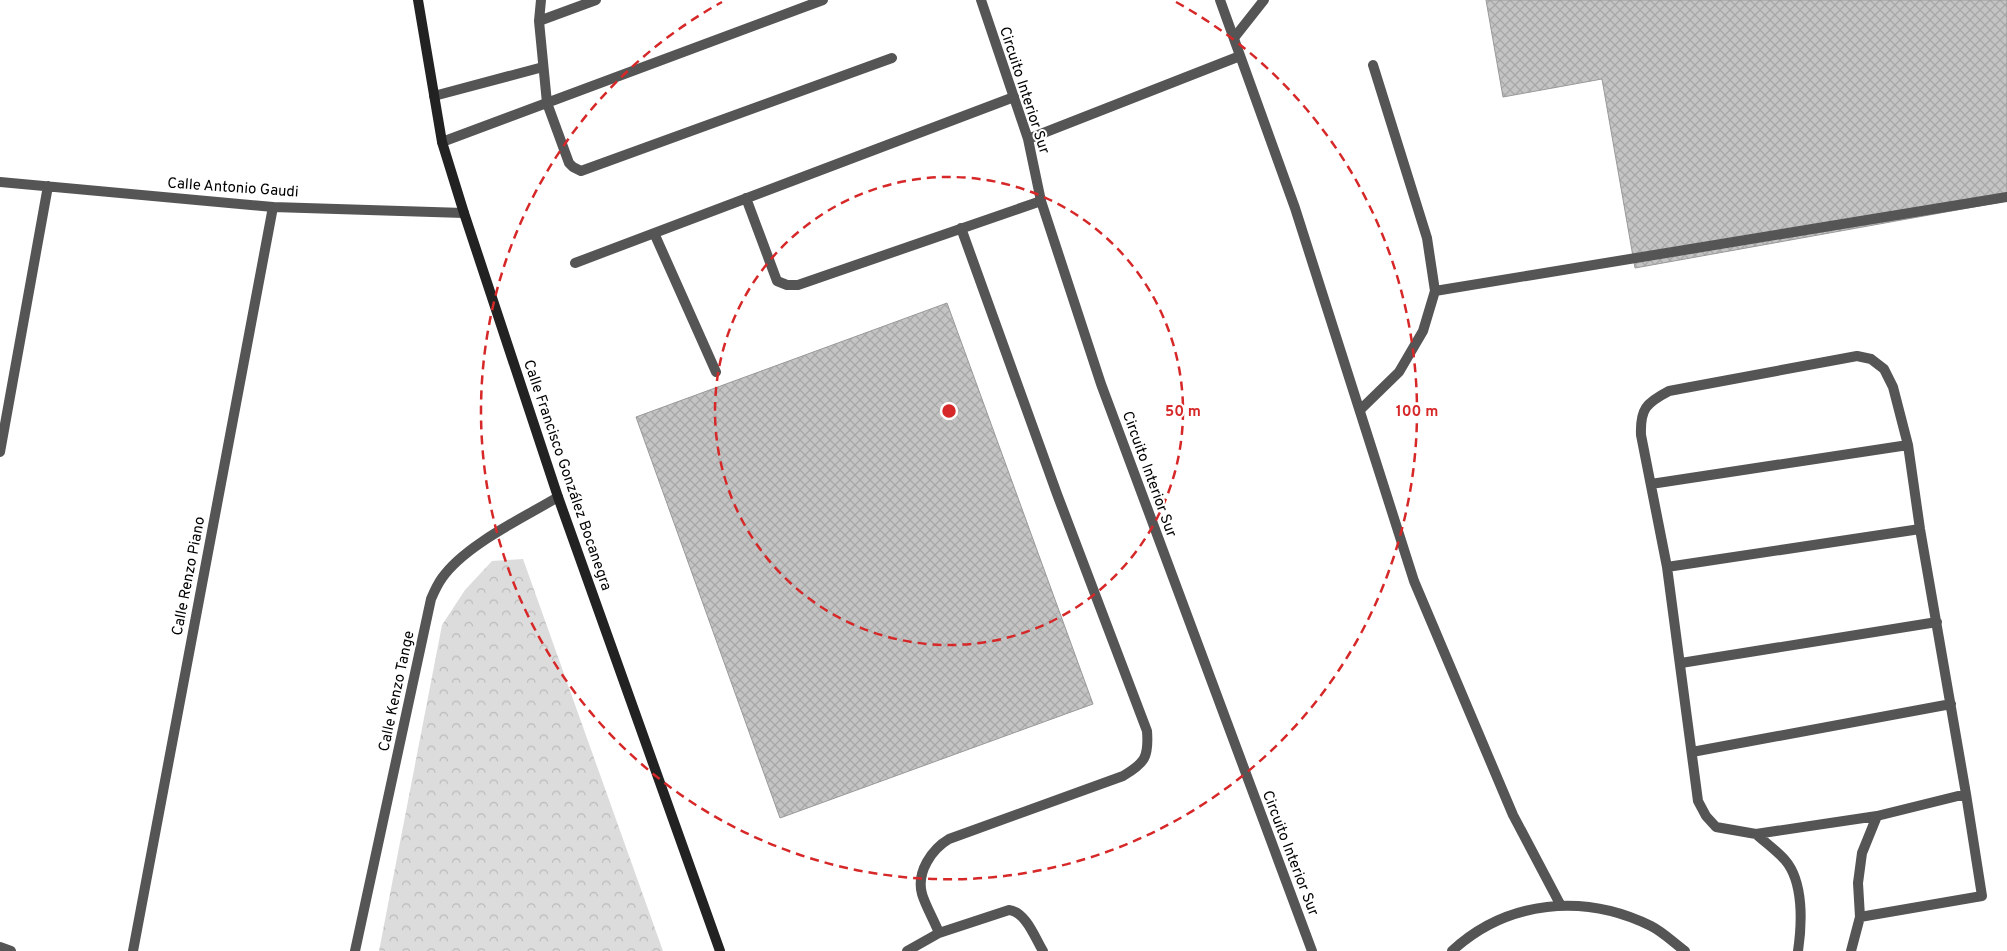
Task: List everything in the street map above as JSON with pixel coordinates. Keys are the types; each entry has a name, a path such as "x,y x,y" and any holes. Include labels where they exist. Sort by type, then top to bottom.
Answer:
{"street":[{"name":"Calle Francisco González Bocanegra","path":"418,0 442,142 464,213 558,497 720,951"},
{"path":"541,0 539,21 547,103 568,163 582,170 892,58"},
{"path":"539,21 596,0"},
{"path":"442,142 823,0"},
{"name":"Circuito Interior Sur","path":"981,0 1028,139 1041,201 1101,384 1312,951"},
{"path":"1220,0 1295,208 1414,581 1513,815 1560,904"},
{"path":"1234,38 1264,0"},
{"path":"1028,139 1240,56"},
{"path":"1360,410 1399,372 1424,331 1435,291 1427,238 1373,65"},
{"path":"434,96 543,67"},
{"path":"575,263 1014,97"},
{"name":"Calle Antonio Gaudi","path":"0,182 273,207 464,213"},
{"path":"0,452 48,186"},
{"path":"1435,291 2007,197"},
{"path":"746,198 777,281 787,285 798,285 1041,201"},
{"name":"Calle Renzo Piano","path":"133,951 273,207"},
{"path":"939,933 921,892 922,877 926,864 936,848 950,839 1123,776 1143,762 1147,754 1148,743 1147,731 1060,503 960,228"},
{"path":"654,233 716,372"},
{"path":"1860,917 1982,896 1966,794 1951,704 1920,529 1908,444 1893,387 1884,369 1871,358 1857,356 1669,391 1654,398 1646,406 1640,418 1641,435 1667,567 1698,801 1706,816 1716,827 1756,834 1877,816 1966,794"},
{"path":"1651,484 1908,444"},
{"name":"Calle Kenzo Tange","path":"355,951 430,599 442,578 460,558 484,541 558,497"},
{"path":"1667,567 1920,529"},
{"path":"1681,663 1937,622"},
{"path":"1692,752 1951,704"},
{"path":"1850,951 1860,917 1858,883 1862,853 1877,816"},
{"path":"1756,834 1786,861 1800,891 1798,951"},
{"path":"1452,951 1468,936 1512,914 1560,904 1608,909 1652,926 1685,951"},
{"path":"906,951 939,933 1009,910 1014,910 1023,917 1043,951"},
{"path":"0,947 11,951"}],"green space":[{"path":"523,559 663,951 379,951 442,625 465,590 492,561"}],"building":[{"path":"1486,0 2007,0 2007,201 1635,268 1602,79 1503,97"},
{"path":"947,303 1093,704 780,818 636,417"}]}
